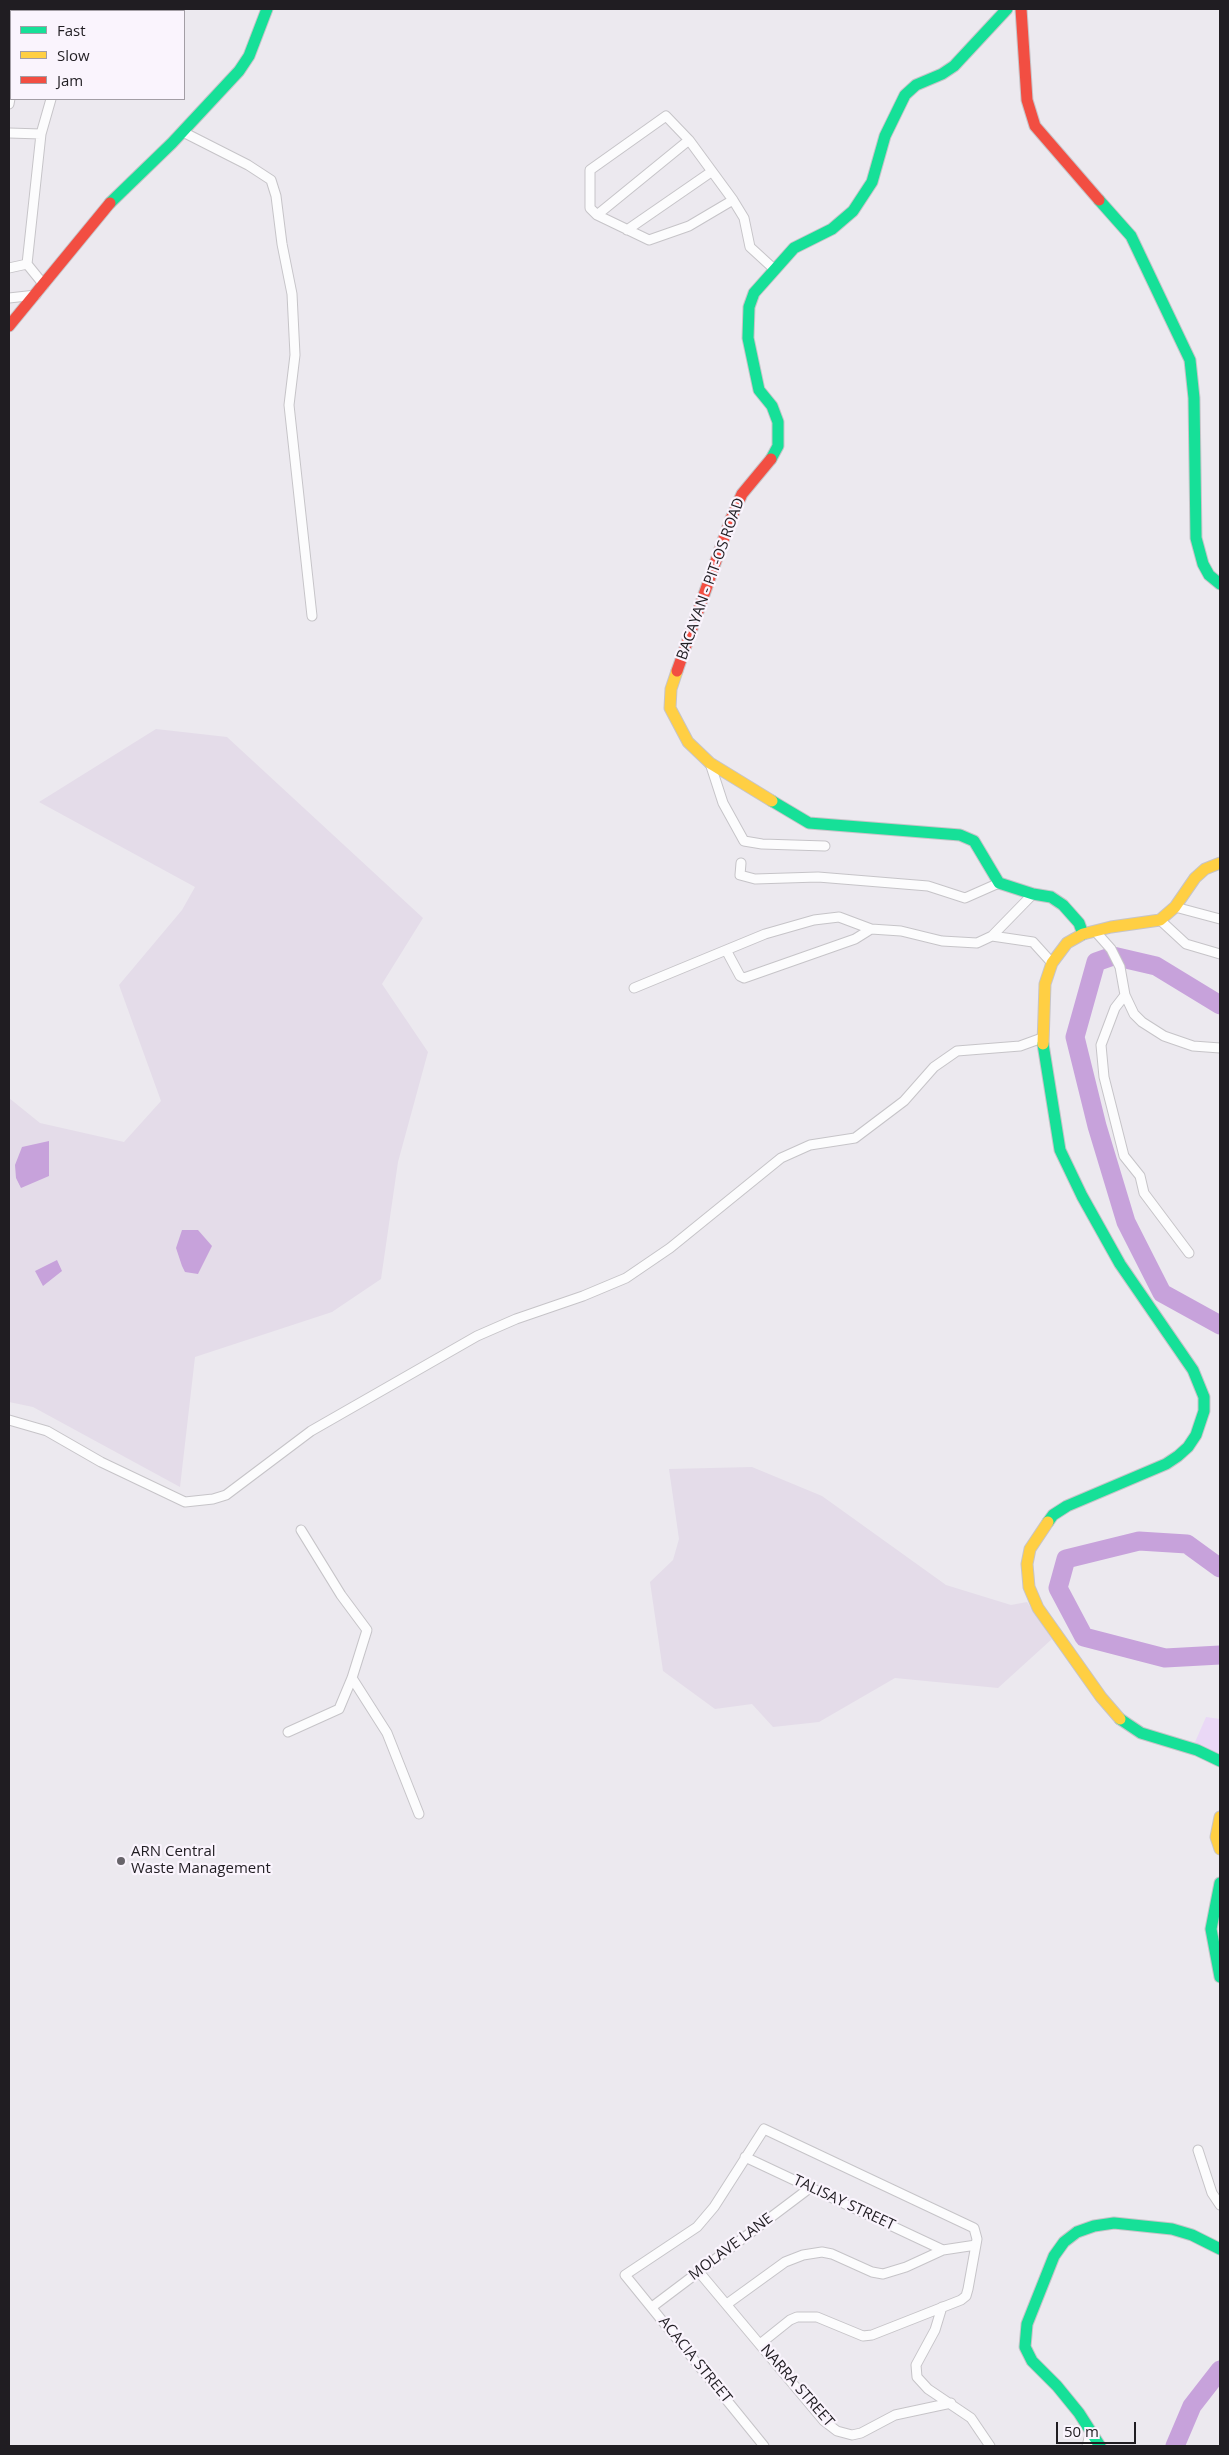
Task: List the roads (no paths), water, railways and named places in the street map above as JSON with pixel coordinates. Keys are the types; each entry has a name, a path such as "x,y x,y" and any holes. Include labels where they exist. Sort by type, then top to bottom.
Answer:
{"main road":[{"path":"9,326 114,200 183,132 239,71 249,56 267,9"},
{"name":"BACAYAN - PIT-OS ROAD","path":"710,762 688,742 670,708 671,689 730,521 742,494 773,456 778,446 778,422 772,406 759,390 748,338 748,307 754,293 774,268 794,248 832,229 853,212 872,182 885,136 905,95 916,85 942,74 954,66 1007,9"},
{"path":"1021,9 1027,100 1035,126 1131,236 1190,360 1194,398 1194,515 1196,538 1203,564 1210,575 1220,584"},
{"path":"710,762 809,823 960,835 974,841 999,883 1033,894 1051,897 1063,904 1078,923 1083,934"},
{"path":"1220,862 1206,869 1195,878 1175,907 1160,920 1111,926 1083,934 1067,944 1052,963 1043,1000 1042,1038 1060,1150 1082,1196 1120,1264 1193,1370 1204,1397 1204,1411 1196,1435 1188,1447 1178,1456 1166,1464 1067,1506 1053,1515 1030,1549 1027,1564 1029,1588 1045,1620 1101,1697 1119,1718 1141,1733 1205,1753 1220,1760"},
{"path":"1220,1817 1216,1837 1220,1849"},
{"path":"1220,1884 1211,1929 1220,1977"},
{"path":"1100,2446 1061,2390 1032,2361 1025,2347 1026,2324 1049,2264 1059,2248 1070,2237 1085,2228 1114,2223 1172,2229 1192,2235 1220,2249"}],"street":[{"path":"44,285 27,264 41,134 51,100"},
{"path":"733,200 689,226 649,240 597,215 590,208 590,170 666,116 690,140 711,172 733,200 744,218 750,247 774,268"},
{"path":"9,132 41,134"},
{"path":"183,132 248,165 271,180 276,196 282,244 292,294 295,355 289,405 312,616"},
{"path":"597,215 690,140"},
{"path":"627,230 711,172"},
{"path":"9,268 27,264"},
{"path":"9,298 36,295"},
{"path":"710,762 723,803 744,841 762,844 825,846"},
{"path":"740,863 740,875 755,879 818,876 928,886 965,898 999,883"},
{"path":"634,988 765,934 814,920 840,917 871,930 901,932 942,941 977,943 992,936 1033,894"},
{"path":"1175,907 1220,918"},
{"path":"1160,920 1186,944 1220,954"},
{"path":"726,950 740,976 744,978 855,939 871,930"},
{"path":"1095,931 1111,948 1120,968 1125,994 1134,1014 1142,1022 1164,1036 1193,1046 1220,1048"},
{"path":"992,936 1033,942 1052,963"},
{"path":"1125,994 1115,1008 1101,1044 1104,1077 1124,1156 1140,1176 1144,1193 1189,1253"},
{"path":"9,1420 47,1430 100,1462 185,1502 213,1499 226,1495 311,1431 477,1336 516,1319 583,1296 626,1278 670,1248 781,1158 810,1145 855,1138 904,1101 934,1067 957,1051 1020,1046 1042,1038"},
{"path":"288,1732 338,1709 352,1678 367,1630 341,1595 301,1530"},
{"path":"352,1678 387,1733 420,1814"},
{"path":"745,2156 764,2129 969,2224 976,2230 976,2245 966,2296 872,2335 854,2333 817,2317 797,2317 790,2320 760,2344"},
{"path":"1198,2150 1212,2193 1220,2205"},
{"name":"TALISAY STREET","path":"745,2156 943,2250"},
{"name":"ACACIA STREET","path":"745,2156 714,2207 697,2227 625,2275 762,2445"},
{"name":"MOLAVE LANE","path":"652,2307 811,2187"},
{"path":"728,2304 779,2266 814,2252 832,2254 872,2272 883,2274 896,2271 943,2250 976,2245"},
{"name":"NARRA STREET","path":"699,2272 728,2304 824,2421 836,2431 844,2434 860,2434 895,2415 951,2403"},
{"path":"942,2307 935,2330 916,2364 915,2371 920,2382 928,2389 971,2418 990,2446"},
{"path":"1087,2446 1091,2432"}],"waterway":[{"path":"1220,1005 1156,966 1113,956 1096,962 1075,1037 1097,1126 1126,1222 1162,1293 1220,1325"},
{"path":"1220,1568 1187,1544 1139,1541 1066,1559 1058,1588 1084,1637 1165,1658 1220,1655"},
{"path":"1175,2446 1192,2406 1220,2370"}],"place":[{"name":"ARN Central Waste Management","path":"121,1861"}]}
